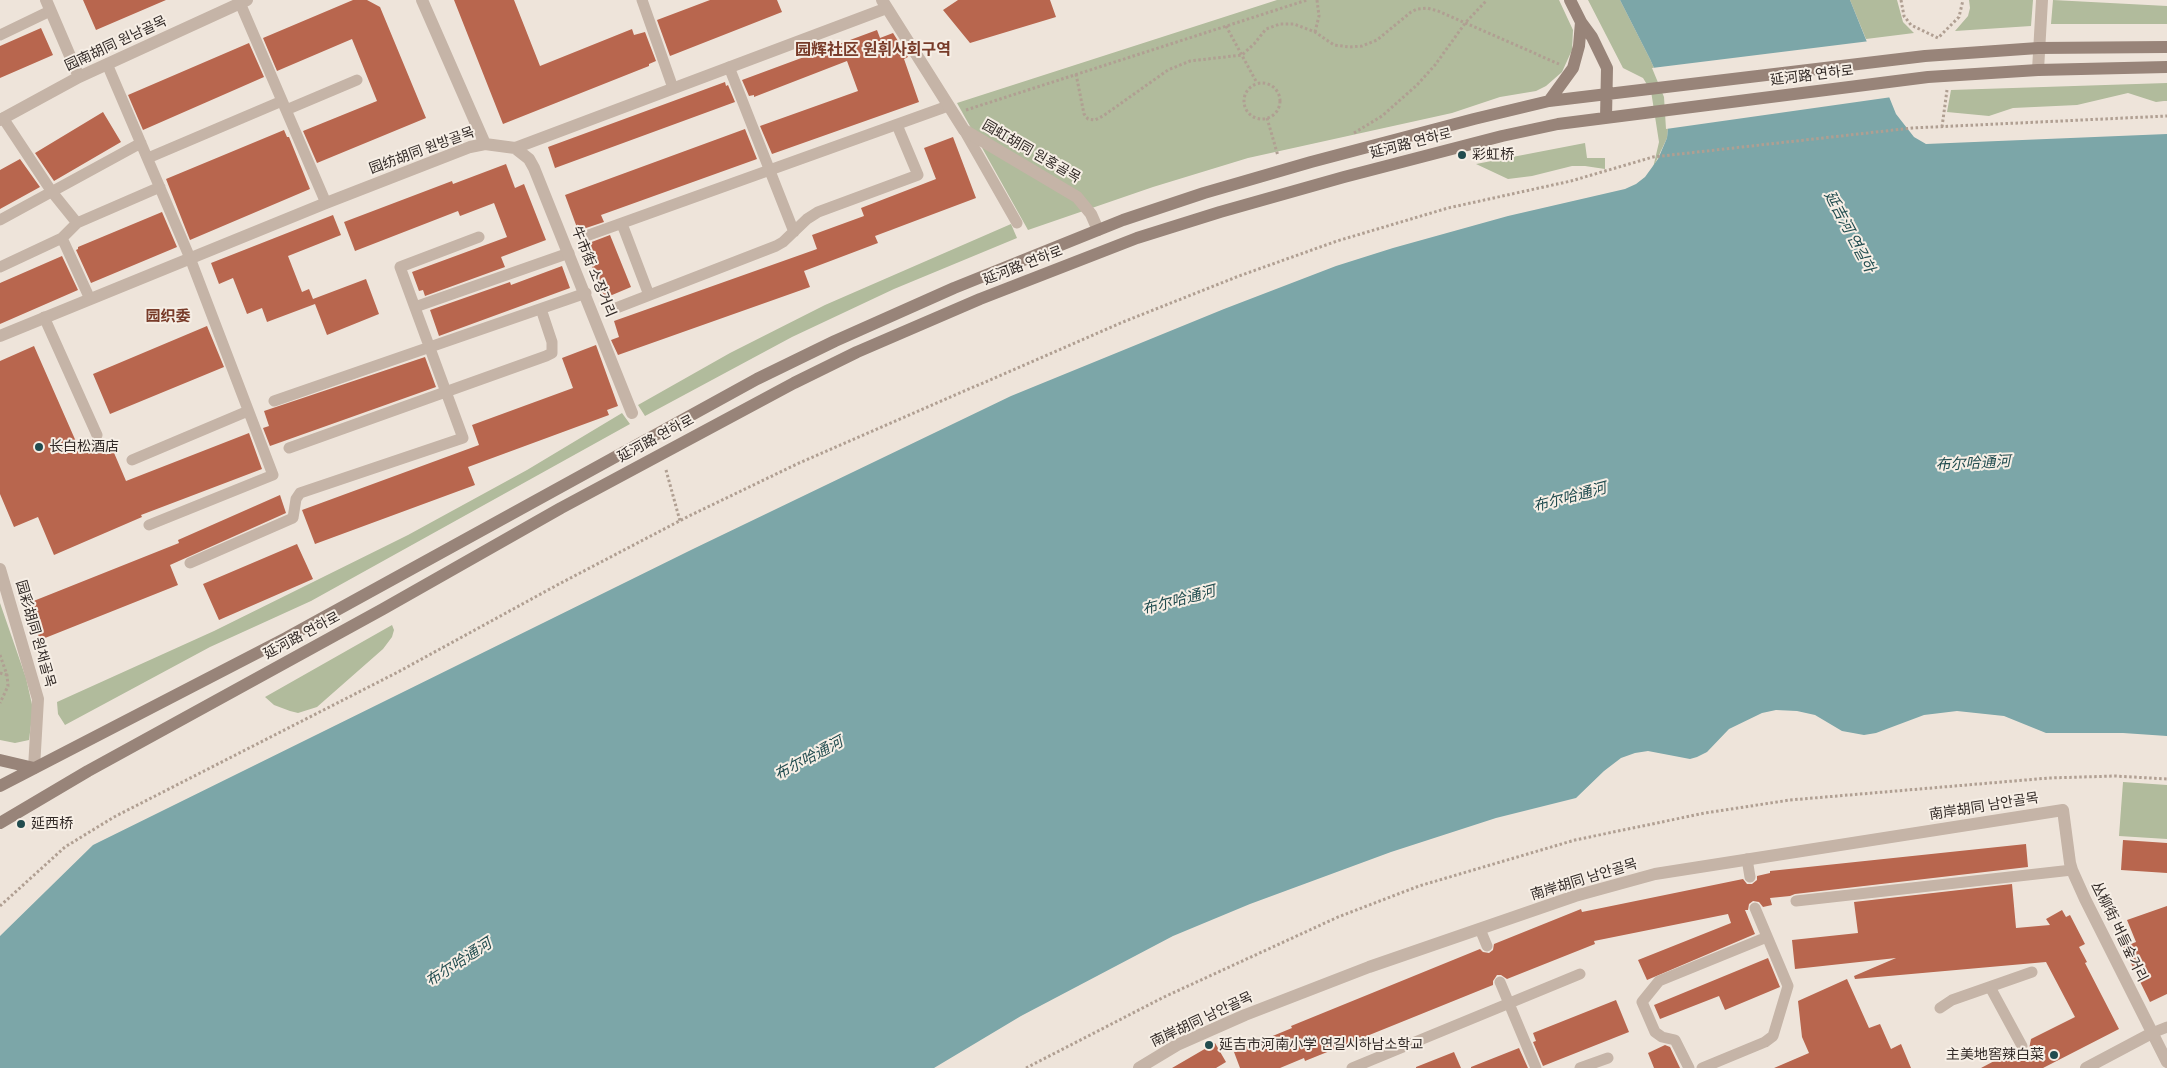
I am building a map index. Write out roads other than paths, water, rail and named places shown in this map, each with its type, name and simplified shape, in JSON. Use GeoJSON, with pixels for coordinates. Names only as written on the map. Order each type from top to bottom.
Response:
{"type":"FeatureCollection","features":[{"type":"Feature","properties":{"kind":"main road"},"geometry":{"type":"LineString","coordinates":[[1570,0],[1580,22],[1592,37],[1607,68],[1613,92],[1606,118]]}},
{"type":"Feature","properties":{"kind":"main road"},"geometry":{"type":"LineString","coordinates":[[1549,101],[1573,68],[1579,46],[1580,22]]}},
{"type":"Feature","properties":{"kind":"main road","name":"延河路 연하로"},"geometry":{"type":"LineString","coordinates":[[0,786],[294,634],[749,383],[835,341],[954,288],[1098,230],[1196,196],[1414,134],[1549,101],[1925,56],[2038,48],[2167,47]]}},
{"type":"Feature","properties":{"kind":"main road","name":"延河路 연하로"},"geometry":{"type":"LineString","coordinates":[[0,823],[88,771],[384,609],[585,495],[856,352],[980,298],[1184,222],[1344,177],[1502,136],[1558,124],[1928,77],[2038,70],[2167,66]]}},
{"type":"Feature","properties":{"kind":"main road"},"geometry":{"type":"LineString","coordinates":[[0,760],[34,768]]}},
{"type":"Feature","properties":{"kind":"street"},"geometry":{"type":"LineString","coordinates":[[422,0],[485,144]]}},
{"type":"Feature","properties":{"kind":"street"},"geometry":{"type":"LineString","coordinates":[[2038,70],[2042,0]]}},
{"type":"Feature","properties":{"kind":"street","name":"园南胡同 원남골목"},"geometry":{"type":"LineString","coordinates":[[2,119],[79,77],[235,3]]}},
{"type":"Feature","properties":{"kind":"street","name":"园纺胡同 원방골목"},"geometry":{"type":"LineString","coordinates":[[0,336],[326,203],[470,147],[485,144],[515,148],[729,67],[885,4]]}},
{"type":"Feature","properties":{"kind":"street","name":"园虹胡同 원홍골목"},"geometry":{"type":"LineString","coordinates":[[885,4],[964,130],[1077,197],[1091,214],[1098,230]]}},
{"type":"Feature","properties":{"kind":"street"},"geometry":{"type":"LineString","coordinates":[[48,6],[79,77]]}},
{"type":"Feature","properties":{"kind":"street","name":"牛市街 소장거리"},"geometry":{"type":"LineString","coordinates":[[515,148],[529,159],[534,168],[570,253],[632,413]]}},
{"type":"Feature","properties":{"kind":"street","name":"园彩胡同 원채골목"},"geometry":{"type":"LineString","coordinates":[[0,569],[38,699],[34,768]]}},
{"type":"Feature","properties":{"kind":"street","name":"南岸胡同 남안골목"},"geometry":{"type":"LineString","coordinates":[[1139,1068],[1177,1045],[1369,966],[1575,896],[1655,874],[2063,810]]}},
{"type":"Feature","properties":{"kind":"street","name":"丛柳街 버들숲거리"},"geometry":{"type":"LineString","coordinates":[[2063,810],[2072,870],[2084,899],[2167,1062]]}},
{"type":"Feature","properties":{"kind":"street"},"geometry":{"type":"LineString","coordinates":[[2086,1068],[2152,1033]]}},
{"type":"Feature","properties":{"kind":"lane"},"geometry":{"type":"LineString","coordinates":[[642,0],[674,88]]}},
{"type":"Feature","properties":{"kind":"lane"},"geometry":{"type":"LineString","coordinates":[[235,3],[284,105],[326,203]]}},
{"type":"Feature","properties":{"kind":"lane"},"geometry":{"type":"LineString","coordinates":[[0,35],[48,6]]}},
{"type":"Feature","properties":{"kind":"lane"},"geometry":{"type":"LineString","coordinates":[[107,64],[190,258],[273,474],[150,525]]}},
{"type":"Feature","properties":{"kind":"lane"},"geometry":{"type":"LineString","coordinates":[[729,67],[794,232]]}},
{"type":"Feature","properties":{"kind":"lane"},"geometry":{"type":"LineString","coordinates":[[148,158],[284,105],[357,80]]}},
{"type":"Feature","properties":{"kind":"lane"},"geometry":{"type":"LineString","coordinates":[[586,236],[897,124],[951,110]]}},
{"type":"Feature","properties":{"kind":"lane"},"geometry":{"type":"LineString","coordinates":[[2,119],[52,192],[77,223]]}},
{"type":"Feature","properties":{"kind":"lane"},"geometry":{"type":"LineString","coordinates":[[611,310],[776,246],[818,212],[918,175],[897,124]]}},
{"type":"Feature","properties":{"kind":"lane"},"geometry":{"type":"LineString","coordinates":[[964,130],[1018,223]]}},
{"type":"Feature","properties":{"kind":"lane"},"geometry":{"type":"LineString","coordinates":[[0,220],[141,143]]}},
{"type":"Feature","properties":{"kind":"lane"},"geometry":{"type":"LineString","coordinates":[[0,267],[62,238],[77,223],[160,187]]}},
{"type":"Feature","properties":{"kind":"lane"},"geometry":{"type":"LineString","coordinates":[[622,224],[649,295]]}},
{"type":"Feature","properties":{"kind":"lane"},"geometry":{"type":"LineString","coordinates":[[190,563],[293,518],[296,499],[300,493],[463,438],[400,266],[479,237]]}},
{"type":"Feature","properties":{"kind":"lane"},"geometry":{"type":"LineString","coordinates":[[62,238],[90,299]]}},
{"type":"Feature","properties":{"kind":"lane"},"geometry":{"type":"LineString","coordinates":[[415,307],[570,253]]}},
{"type":"Feature","properties":{"kind":"lane"},"geometry":{"type":"LineString","coordinates":[[274,401],[586,293]]}},
{"type":"Feature","properties":{"kind":"lane"},"geometry":{"type":"LineString","coordinates":[[289,448],[552,353],[552,342],[541,309]]}},
{"type":"Feature","properties":{"kind":"lane"},"geometry":{"type":"LineString","coordinates":[[44,317],[97,435]]}},
{"type":"Feature","properties":{"kind":"lane"},"geometry":{"type":"LineString","coordinates":[[132,460],[248,411]]}},
{"type":"Feature","properties":{"kind":"lane"},"geometry":{"type":"LineString","coordinates":[[1747,859],[1750,877]]}},
{"type":"Feature","properties":{"kind":"lane"},"geometry":{"type":"LineString","coordinates":[[1796,902],[2072,870]]}},
{"type":"Feature","properties":{"kind":"lane"},"geometry":{"type":"LineString","coordinates":[[1702,1068],[1765,1042],[1773,1036],[1788,986],[1756,908]]}},
{"type":"Feature","properties":{"kind":"lane"},"geometry":{"type":"LineString","coordinates":[[1480,929],[1487,946]]}},
{"type":"Feature","properties":{"kind":"lane"},"geometry":{"type":"LineString","coordinates":[[1689,1068],[1675,1040],[1662,1037],[1655,1032],[1642,1002],[1659,982],[1767,937]]}},
{"type":"Feature","properties":{"kind":"lane"},"geometry":{"type":"LineString","coordinates":[[1940,1008],[1952,1000],[2032,972]]}},
{"type":"Feature","properties":{"kind":"lane"},"geometry":{"type":"LineString","coordinates":[[1352,1068],[1580,974]]}},
{"type":"Feature","properties":{"kind":"lane"},"geometry":{"type":"LineString","coordinates":[[1500,982],[1536,1068]]}},
{"type":"Feature","properties":{"kind":"lane"},"geometry":{"type":"LineString","coordinates":[[1990,987],[2022,1046]]}},
{"type":"Feature","properties":{"kind":"lane"},"geometry":{"type":"LineString","coordinates":[[2152,1033],[2167,1027]]}},
{"type":"Feature","properties":{"kind":"lane"},"geometry":{"type":"LineString","coordinates":[[1580,1068],[1608,1058]]}},
{"type":"Feature","properties":{"kind":"water"},"geometry":{"type":"Polygon","coordinates":[[[1620,0],[1850,0],[1896,114],[1914,137],[1926,144],[2167,134],[2167,736],[2123,733],[2046,733],[2004,716],[1957,711],[1924,715],[1876,733],[1864,735],[1842,731],[1815,715],[1797,711],[1776,710],[1762,713],[1729,729],[1707,752],[1697,757],[1690,759],[1648,751],[1635,753],[1621,758],[1604,771],[1576,798],[1496,818],[1391,852],[1250,904],[1173,936],[1021,1016],[934,1068],[0,1068],[0,936],[93,845],[693,549],[1011,396],[1224,309],[1336,266],[1508,216],[1625,189],[1636,184],[1645,177],[1658,159],[1667,138],[1669,119],[1667,97],[1620,0]]]}},
{"type":"Feature","properties":{"kind":"place","name":"彩虹桥"},"geometry":{"type":"Point","coordinates":[1462,155]}},
{"type":"Feature","properties":{"kind":"place","name":"长白松酒店"},"geometry":{"type":"Point","coordinates":[39,447]}},
{"type":"Feature","properties":{"kind":"place","name":"延西桥"},"geometry":{"type":"Point","coordinates":[21,824]}},
{"type":"Feature","properties":{"kind":"place","name":"延吉市河南小学 연길시하남소학교"},"geometry":{"type":"Point","coordinates":[1209,1045]}},
{"type":"Feature","properties":{"kind":"place","name":"主美地窖辣白菜"},"geometry":{"type":"Point","coordinates":[2054,1055]}},
{"type":"Feature","properties":{"kind":"district","name":"园辉社区 원휘사회구역"},"geometry":{"type":"Point","coordinates":[873,51]}},
{"type":"Feature","properties":{"kind":"district","name":"园织委"},"geometry":{"type":"Point","coordinates":[168,317]}},
{"type":"Feature","properties":{"kind":"water label","name":"延吉河 연길하"},"geometry":{"type":"Point","coordinates":[1849,232]}},
{"type":"Feature","properties":{"kind":"water label","name":"布尔哈通河"},"geometry":{"type":"Point","coordinates":[1973,464]}},
{"type":"Feature","properties":{"kind":"water label","name":"布尔哈通河"},"geometry":{"type":"Point","coordinates":[1570,498]}},
{"type":"Feature","properties":{"kind":"water label","name":"布尔哈通河"},"geometry":{"type":"Point","coordinates":[1179,601]}},
{"type":"Feature","properties":{"kind":"water label","name":"布尔哈通河"},"geometry":{"type":"Point","coordinates":[809,759]}},
{"type":"Feature","properties":{"kind":"water label","name":"布尔哈通河"},"geometry":{"type":"Point","coordinates":[459,963]}}]}
